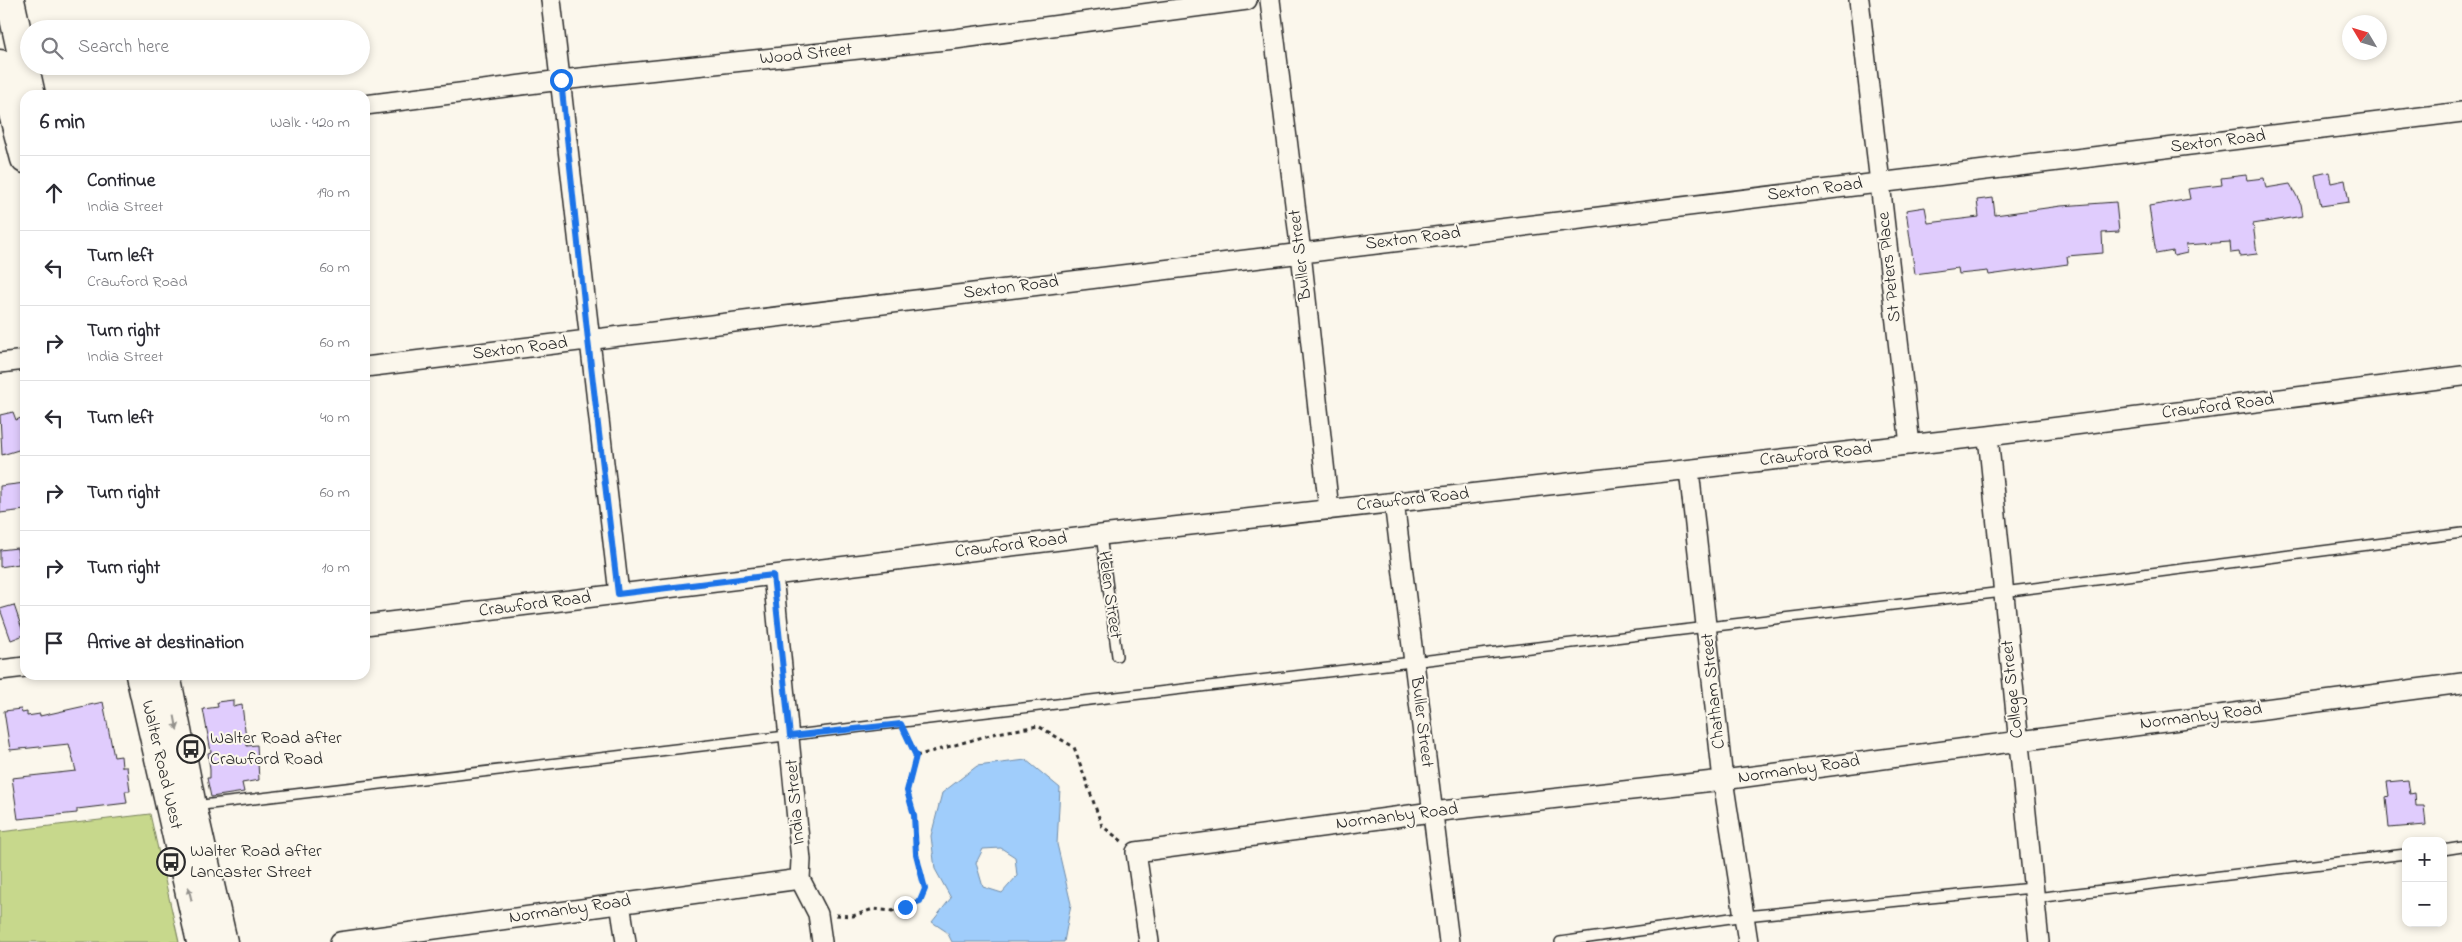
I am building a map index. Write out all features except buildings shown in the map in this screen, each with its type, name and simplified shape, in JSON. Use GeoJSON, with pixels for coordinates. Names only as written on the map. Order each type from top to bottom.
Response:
{"type":"FeatureCollection","features":[{"type":"Feature","properties":{"kind":"main road"},"geometry":{"type":"LineString","coordinates":[[10,0],[9,39],[20,66]]}},
{"type":"Feature","properties":{"kind":"main road"},"geometry":{"type":"LineString","coordinates":[[0,64],[20,138]]}},
{"type":"Feature","properties":{"kind":"main road"},"geometry":{"type":"LineString","coordinates":[[24,75],[30,90]]}},
{"type":"Feature","properties":{"kind":"main road","name":"Walter Road West"},"geometry":{"type":"LineString","coordinates":[[142,680],[223,942]]}},
{"type":"Feature","properties":{"kind":"main road","name":"Walter Road West"},"geometry":{"type":"LineString","coordinates":[[167,680],[201,942]]}},
{"type":"Feature","properties":{"kind":"street"},"geometry":{"type":"LineString","coordinates":[[550,0],[561,80],[588,340],[618,594]]}},
{"type":"Feature","properties":{"kind":"street","name":"Wood Street"},"geometry":{"type":"LineString","coordinates":[[370,104],[561,80],[954,39],[1247,0]]}},
{"type":"Feature","properties":{"kind":"street","name":"Buller Street"},"geometry":{"type":"LineString","coordinates":[[1270,0],[1301,253],[1329,510]]}},
{"type":"Feature","properties":{"kind":"street","name":"St Peters Place"},"geometry":{"type":"LineString","coordinates":[[1859,0],[1910,445]]}},
{"type":"Feature","properties":{"kind":"street","name":"Sexton Road"},"geometry":{"type":"LineString","coordinates":[[370,367],[2462,112]]}},
{"type":"Feature","properties":{"kind":"street"},"geometry":{"type":"LineString","coordinates":[[0,363],[20,361]]}},
{"type":"Feature","properties":{"kind":"street","name":"Crawford Road"},"geometry":{"type":"LineString","coordinates":[[370,625],[1102,535],[1988,436],[2462,376]]}},
{"type":"Feature","properties":{"kind":"street","name":"College Street"},"geometry":{"type":"LineString","coordinates":[[1988,436],[2039,942]]}},
{"type":"Feature","properties":{"kind":"street","name":"Chatham Street"},"geometry":{"type":"LineString","coordinates":[[1689,470],[1708,626],[1723,780],[1748,942]]}},
{"type":"Feature","properties":{"kind":"street","name":"Buller Street"},"geometry":{"type":"LineString","coordinates":[[1394,502],[1449,942]]}},
{"type":"Feature","properties":{"kind":"street","name":"India Street"},"geometry":{"type":"LineString","coordinates":[[773,575],[790,736],[801,860],[800,879]]}},
{"type":"Feature","properties":{"kind":"street"},"geometry":{"type":"LineString","coordinates":[[0,670],[20,668]]}},
{"type":"Feature","properties":{"kind":"street","name":"Normanby Road"},"geometry":{"type":"LineString","coordinates":[[1136,852],[1432,812],[1723,780],[2462,683]]}},
{"type":"Feature","properties":{"kind":"street"},"geometry":{"type":"LineString","coordinates":[[1136,852],[1149,942]]}},
{"type":"Feature","properties":{"kind":"street"},"geometry":{"type":"LineString","coordinates":[[800,879],[818,914],[822,942]]}},
{"type":"Feature","properties":{"kind":"street","name":"Normanby Road"},"geometry":{"type":"LineString","coordinates":[[340,942],[800,879]]}},
{"type":"Feature","properties":{"kind":"street"},"geometry":{"type":"LineString","coordinates":[[620,903],[626,942]]}},
{"type":"Feature","properties":{"kind":"lane"},"geometry":{"type":"LineString","coordinates":[[182,808],[2003,592],[2462,533]]}},
{"type":"Feature","properties":{"kind":"lane","name":"Helen Street"},"geometry":{"type":"LineString","coordinates":[[1102,535],[1117,656]]}},
{"type":"Feature","properties":{"kind":"lane"},"geometry":{"type":"LineString","coordinates":[[2447,849],[2462,847]]}},
{"type":"Feature","properties":{"kind":"lane"},"geometry":{"type":"LineString","coordinates":[[1560,942],[1745,916],[2034,893],[2402,854]]}},
{"type":"Feature","properties":{"kind":"path"},"geometry":{"type":"LineString","coordinates":[[818,914],[853,916],[874,909],[892,911],[920,901],[925,889],[916,854],[914,815],[907,791],[916,756],[901,724]]}},
{"type":"Feature","properties":{"kind":"path"},"geometry":{"type":"LineString","coordinates":[[916,756],[997,733],[1038,726],[1074,747],[1102,826],[1136,852]]}},
{"type":"Feature","properties":{"kind":"green space"},"geometry":{"type":"Polygon","coordinates":[[[150,814],[179,942],[0,942],[0,832],[150,814]]]}},
{"type":"Feature","properties":{"kind":"water"},"geometry":{"type":"Polygon","coordinates":[[[1026,760],[1060,788],[1057,844],[1071,904],[1064,942],[952,942],[947,932],[932,922],[951,898],[935,869],[931,836],[942,793],[977,766],[1026,760]],[[1001,848],[983,849],[976,863],[983,887],[1002,893],[1017,876],[1015,857],[1001,848]]]}},
{"type":"Feature","properties":{"kind":"place","name":"Walter Road after Crawford Road"},"geometry":{"type":"Point","coordinates":[191,749]}},
{"type":"Feature","properties":{"kind":"place","name":"Walter Road after Lancaster Street"},"geometry":{"type":"Point","coordinates":[171,862]}},
{"type":"Feature","properties":{"kind":"route"},"geometry":{"type":"LineString","coordinates":[[561,80],[588,340],[618,594],[773,575],[790,736],[901,724],[916,756],[907,791],[914,815],[916,854],[925,889],[920,901],[905,907]]}}]}
